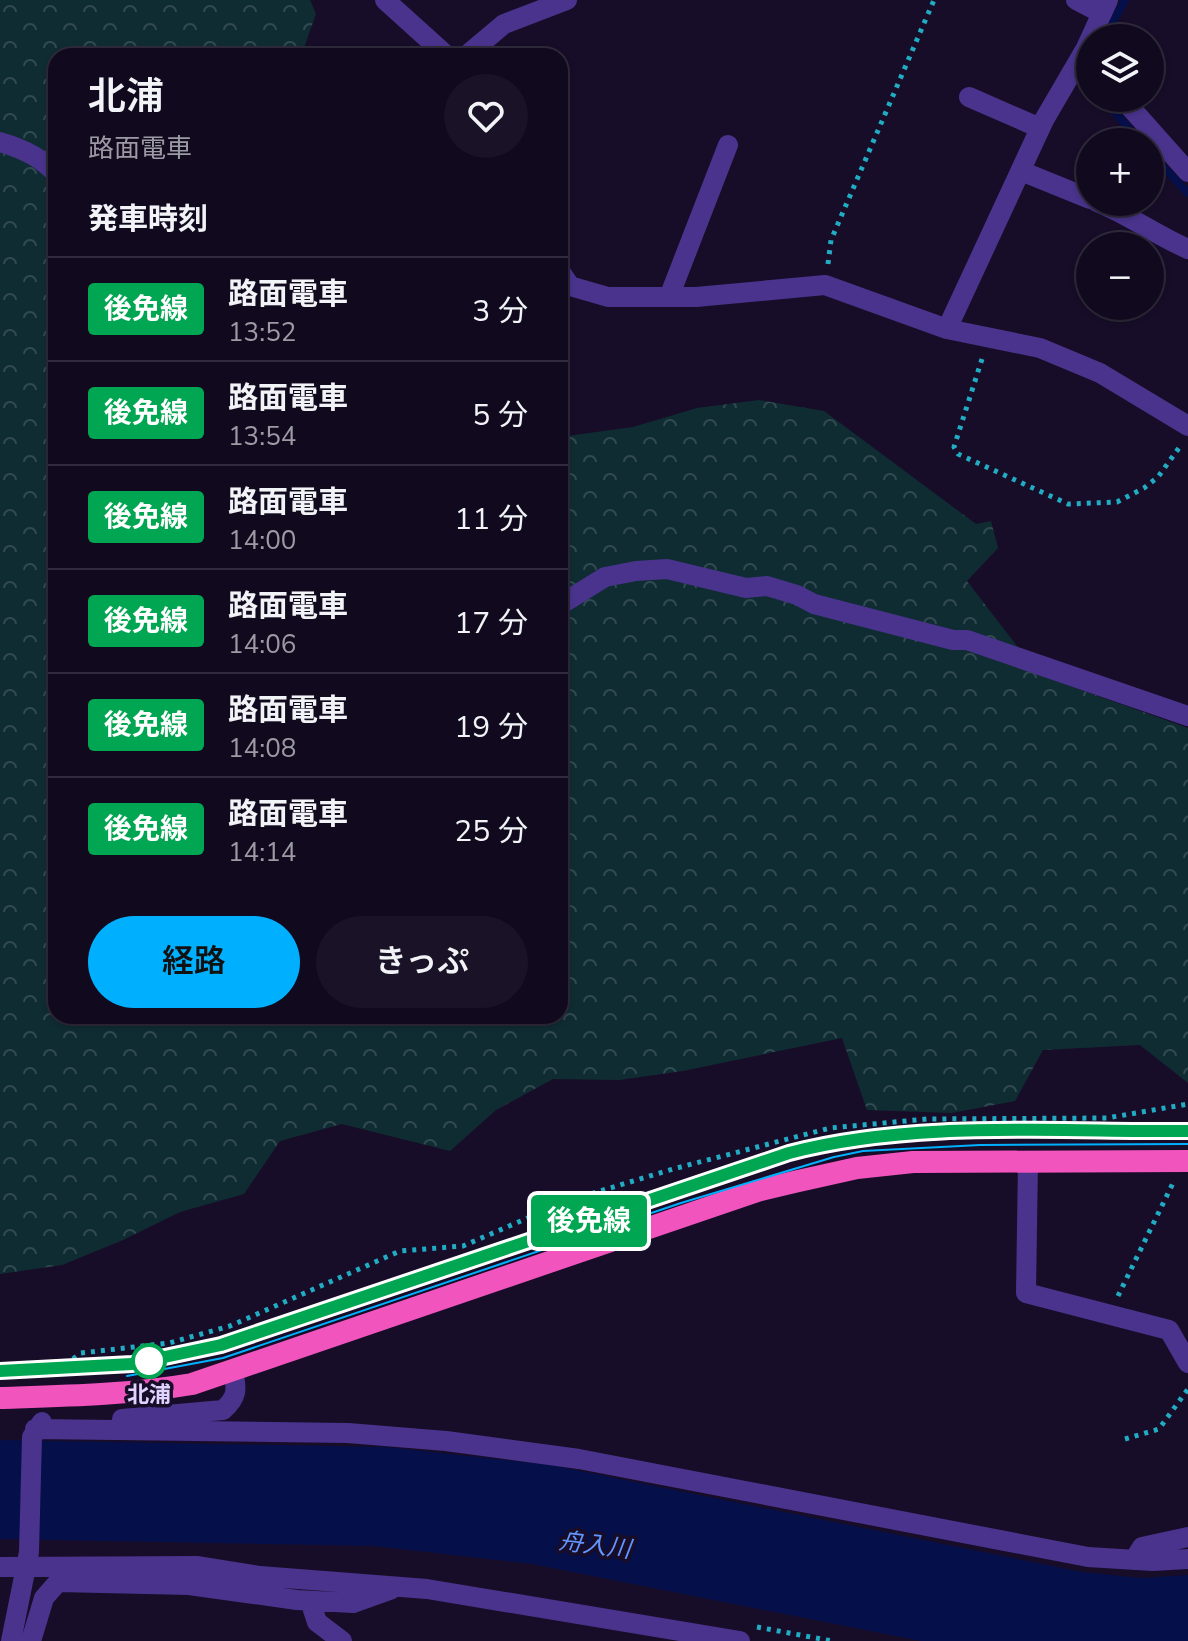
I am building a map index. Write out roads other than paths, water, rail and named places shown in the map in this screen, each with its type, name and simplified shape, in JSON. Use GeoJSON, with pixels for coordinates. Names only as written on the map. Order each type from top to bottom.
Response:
{"type":"FeatureCollection","features":[{"type":"Feature","properties":{"kind":"highway"},"geometry":{"type":"LineString","coordinates":[[0,1398],[155,1390],[192,1384],[757,1191],[857,1168],[913,1162],[1186,1161]]}},
{"type":"Feature","properties":{"kind":"street"},"geometry":{"type":"LineString","coordinates":[[385,0],[438,48]]}},
{"type":"Feature","properties":{"kind":"street"},"geometry":{"type":"LineString","coordinates":[[476,48],[504,24],[567,0]]}},
{"type":"Feature","properties":{"kind":"street"},"geometry":{"type":"LineString","coordinates":[[1076,0],[1105,6]]}},
{"type":"Feature","properties":{"kind":"street"},"geometry":{"type":"LineString","coordinates":[[947,329],[1040,128],[1076,70]]}},
{"type":"Feature","properties":{"kind":"street"},"geometry":{"type":"LineString","coordinates":[[969,97],[1040,128]]}},
{"type":"Feature","properties":{"kind":"street"},"geometry":{"type":"LineString","coordinates":[[1134,112],[1188,172]]}},
{"type":"Feature","properties":{"kind":"street"},"geometry":{"type":"LineString","coordinates":[[0,142],[31,154],[48,165]]}},
{"type":"Feature","properties":{"kind":"street"},"geometry":{"type":"LineString","coordinates":[[669,297],[728,145]]}},
{"type":"Feature","properties":{"kind":"street"},"geometry":{"type":"LineString","coordinates":[[1021,171],[1076,193]]}},
{"type":"Feature","properties":{"kind":"street"},"geometry":{"type":"LineString","coordinates":[[1126,216],[1156,235],[1188,249]]}},
{"type":"Feature","properties":{"kind":"street"},"geometry":{"type":"LineString","coordinates":[[568,283],[608,297],[696,297],[825,285],[947,329],[1040,348],[1100,373],[1188,426]]}},
{"type":"Feature","properties":{"kind":"street"},"geometry":{"type":"LineString","coordinates":[[568,600],[605,577],[636,571],[667,569],[746,588],[767,586],[814,604],[953,640],[967,640],[1188,716]]}},
{"type":"Feature","properties":{"kind":"street"},"geometry":{"type":"LineString","coordinates":[[1028,1162],[1026,1293],[1169,1330],[1188,1363]]}},
{"type":"Feature","properties":{"kind":"street"},"geometry":{"type":"LineString","coordinates":[[11,1641],[27,1560],[33,1433],[43,1421],[113,1420],[223,1410],[238,1391],[233,1370]]}},
{"type":"Feature","properties":{"kind":"street"},"geometry":{"type":"LineString","coordinates":[[33,1433],[348,1433],[446,1441],[579,1459],[1088,1557],[1188,1559]]}},
{"type":"Feature","properties":{"kind":"street"},"geometry":{"type":"LineString","coordinates":[[1134,1560],[1142,1547],[1188,1537]]}},
{"type":"Feature","properties":{"kind":"street"},"geometry":{"type":"LineString","coordinates":[[0,1567],[27,1560],[198,1566],[260,1576],[427,1589],[740,1641]]}},
{"type":"Feature","properties":{"kind":"street"},"geometry":{"type":"LineString","coordinates":[[31,1641],[44,1598],[58,1582],[189,1585],[310,1601],[353,1603],[398,1587]]}},
{"type":"Feature","properties":{"kind":"street"},"geometry":{"type":"LineString","coordinates":[[310,1601],[317,1622],[342,1641]]}},
{"type":"Feature","properties":{"kind":"water","name":"舟入川"},"geometry":{"type":"Polygon","coordinates":[[[0,1440],[386,1447],[551,1465],[1082,1572],[1142,1578],[1188,1575],[1188,1641],[921,1641],[532,1564],[374,1546],[0,1539],[0,1440]]]}},
{"type":"Feature","properties":{"kind":"waterway"},"geometry":{"type":"LineString","coordinates":[[1112,24],[1125,0]]}},
{"type":"Feature","properties":{"kind":"waterway"},"geometry":{"type":"LineString","coordinates":[[1115,112],[1128,128]]}},
{"type":"Feature","properties":{"kind":"waterway"},"geometry":{"type":"LineString","coordinates":[[1164,168],[1188,193]]}},
{"type":"Feature","properties":{"kind":"tram line"},"geometry":{"type":"LineString","coordinates":[[0,1371],[132,1364],[221,1345],[743,1169],[829,1143],[974,1132],[1188,1131]]}},
{"type":"Feature","properties":{"kind":"tram line","name":"後免線"},"geometry":{"type":"LineString","coordinates":[[0,1371],[132,1364],[221,1345],[789,1153],[829,1143],[974,1132],[1188,1131]]}},
{"type":"Feature","properties":{"kind":"tram line"},"geometry":{"type":"LineString","coordinates":[[127,1376],[223,1358],[681,1203],[834,1157],[863,1151],[980,1145],[1188,1144]]}},
{"type":"Feature","properties":{"kind":"place","name":"北浦"},"geometry":{"type":"Point","coordinates":[149,1361]}}]}
